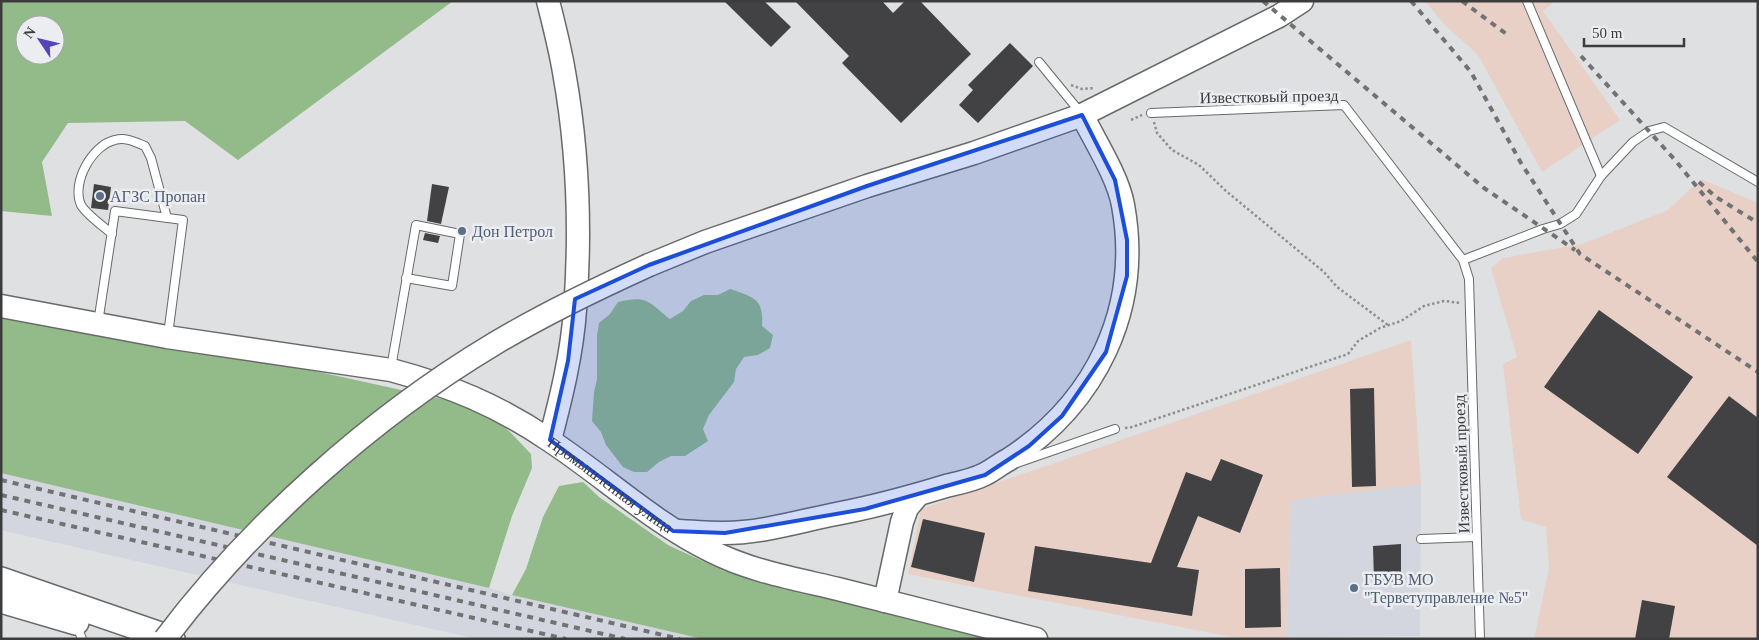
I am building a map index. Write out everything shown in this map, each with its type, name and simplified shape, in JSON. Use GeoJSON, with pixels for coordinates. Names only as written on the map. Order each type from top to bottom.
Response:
{"type":"FeatureCollection","features":[{"type":"Feature","properties":{"kind":"main road"},"geometry":{"type":"LineString","coordinates":[[1,580],[172,639]]}},
{"type":"Feature","properties":{"kind":"main road"},"geometry":{"type":"LineString","coordinates":[[1,600],[79,630],[127,639]]}},
{"type":"Feature","properties":{"kind":"street","name":"Промышленная улица"},"geometry":{"type":"LineString","coordinates":[[548,1],[564,71],[572,135],[578,215],[575,311],[568,361],[550,440],[673,531],[730,559],[768,572],[1036,639]]}},
{"type":"Feature","properties":{"kind":"street"},"geometry":{"type":"LineString","coordinates":[[165,639],[205,590],[264,527],[338,458],[403,406],[450,372],[537,319],[582,295],[705,242],[1082,116],[1279,16],[1302,1]]}},
{"type":"Feature","properties":{"kind":"street"},"geometry":{"type":"LineString","coordinates":[[673,531],[725,533],[754,530],[865,509],[918,495],[985,475],[1029,446],[1062,416],[1088,384],[1106,352],[1118,318],[1127,276],[1127,240],[1123,203],[1114,180],[1082,116]]}},
{"type":"Feature","properties":{"kind":"street"},"geometry":{"type":"LineString","coordinates":[[1,306],[167,337],[391,370],[425,379],[471,396],[507,413],[550,440]]}},
{"type":"Feature","properties":{"kind":"street"},"geometry":{"type":"LineString","coordinates":[[885,601],[902,522],[907,508],[918,495]]}},
{"type":"Feature","properties":{"kind":"lane"},"geometry":{"type":"LineString","coordinates":[[1527,1],[1602,176]]}},
{"type":"Feature","properties":{"kind":"lane"},"geometry":{"type":"LineString","coordinates":[[1039,62],[1082,116]]}},
{"type":"Feature","properties":{"kind":"lane","name":"Известковый проезд"},"geometry":{"type":"LineString","coordinates":[[1151,113],[1344,105],[1463,260],[1469,279],[1480,639]]}},
{"type":"Feature","properties":{"kind":"lane"},"geometry":{"type":"LineString","coordinates":[[1463,260],[1560,224],[1576,214],[1602,176],[1633,142],[1649,131],[1664,127],[1758,182]]}},
{"type":"Feature","properties":{"kind":"lane"},"geometry":{"type":"LineString","coordinates":[[112,234],[82,206],[79,189],[81,174],[87,164],[101,148],[115,140],[126,139],[144,146],[151,158],[167,218]]}},
{"type":"Feature","properties":{"kind":"lane"},"geometry":{"type":"LineString","coordinates":[[98,324],[115,211],[183,220],[167,337]]}},
{"type":"Feature","properties":{"kind":"lane"},"geometry":{"type":"LineString","coordinates":[[391,370],[406,278],[416,225],[460,234],[452,286],[406,278]]}},
{"type":"Feature","properties":{"kind":"lane"},"geometry":{"type":"LineString","coordinates":[[985,475],[1115,429]]}},
{"type":"Feature","properties":{"kind":"lane"},"geometry":{"type":"LineString","coordinates":[[1421,539],[1476,537]]}},
{"type":"Feature","properties":{"kind":"path"},"geometry":{"type":"LineString","coordinates":[[1058,85],[1063,83],[1082,89],[1098,88]]}},
{"type":"Feature","properties":{"kind":"path"},"geometry":{"type":"LineString","coordinates":[[1151,113],[1157,133],[1172,150],[1199,165],[1226,191],[1324,272],[1337,287],[1388,325]]}},
{"type":"Feature","properties":{"kind":"path"},"geometry":{"type":"LineString","coordinates":[[1115,429],[1132,427],[1348,354],[1358,341],[1380,328],[1401,321],[1424,306],[1444,301],[1470,304]]}},
{"type":"Feature","properties":{"kind":"highlighted area"},"geometry":{"type":"Polygon","coordinates":[[[1082,115],[1115,180],[1127,240],[1127,276],[1106,352],[1062,416],[1029,446],[985,475],[918,495],[865,509],[725,533],[673,531],[550,440],[568,361],[575,299],[649,265],[867,186],[1082,115]]]}},
{"type":"Feature","properties":{"kind":"shaded area"},"geometry":{"type":"Polygon","coordinates":[[[1425,1],[1555,1],[1543,11],[1620,120],[1542,172],[1478,55],[1444,24],[1425,1]]]}},
{"type":"Feature","properties":{"kind":"shaded area"},"geometry":{"type":"Polygon","coordinates":[[[1701,179],[1758,203],[1758,639],[1534,639],[1549,568],[1546,527],[1521,519],[1503,364],[1517,357],[1491,268],[1503,258],[1582,244],[1668,210],[1701,179]]]}},
{"type":"Feature","properties":{"kind":"shaded area"},"geometry":{"type":"Polygon","coordinates":[[[1411,340],[1421,484],[1291,500],[1286,639],[1242,639],[908,574],[921,509],[1411,340]]]}},
{"type":"Feature","properties":{"kind":"shaded area"},"geometry":{"type":"Polygon","coordinates":[[[1,473],[703,639],[477,639],[1,530],[1,473]]]}},
{"type":"Feature","properties":{"kind":"shaded area","name":"ГБУВ МО \"Терветуправление №5\""},"geometry":{"type":"Polygon","coordinates":[[[1421,484],[1420,636],[1286,637],[1291,500],[1421,484]]]}},
{"type":"Feature","properties":{"kind":"green space"},"geometry":{"type":"Polygon","coordinates":[[[1,1],[453,1],[238,160],[185,121],[68,123],[42,162],[52,216],[1,211],[1,1]]]}},
{"type":"Feature","properties":{"kind":"green space"},"geometry":{"type":"Polygon","coordinates":[[[730,289],[756,300],[761,310],[762,326],[773,335],[770,348],[758,355],[744,357],[736,369],[734,382],[709,415],[703,429],[708,441],[685,456],[671,456],[659,462],[647,472],[634,472],[623,467],[606,445],[601,432],[592,421],[597,379],[597,336],[599,323],[610,314],[618,302],[642,300],[652,304],[670,319],[683,311],[691,301],[704,295],[718,295],[730,289]]]}},
{"type":"Feature","properties":{"kind":"green space"},"geometry":{"type":"Polygon","coordinates":[[[1,315],[269,361],[465,404],[494,418],[531,454],[532,468],[512,516],[489,588],[1,473],[1,315]]]}},
{"type":"Feature","properties":{"kind":"green space"},"geometry":{"type":"Polygon","coordinates":[[[583,482],[599,497],[668,545],[724,571],[999,639],[703,639],[512,595],[526,569],[543,517],[559,486],[583,482]]]}},
{"type":"Feature","properties":{"kind":"building"},"geometry":{"type":"Polygon","coordinates":[[[724,1],[764,1],[791,27],[771,47],[724,1]]]}},
{"type":"Feature","properties":{"kind":"building"},"geometry":{"type":"Polygon","coordinates":[[[795,1],[882,1],[893,13],[905,1],[920,1],[971,54],[901,123],[842,63],[849,56],[795,1]]]}},
{"type":"Feature","properties":{"kind":"building"},"geometry":{"type":"Polygon","coordinates":[[[1010,43],[1033,66],[978,123],[959,105],[973,90],[968,85],[1010,43]]]}},
{"type":"Feature","properties":{"kind":"building"},"geometry":{"type":"Polygon","coordinates":[[[94,184],[111,187],[108,210],[91,208],[94,184]]]}},
{"type":"Feature","properties":{"kind":"building"},"geometry":{"type":"Polygon","coordinates":[[[432,184],[449,187],[441,224],[427,221],[432,184]]]}},
{"type":"Feature","properties":{"kind":"building"},"geometry":{"type":"Polygon","coordinates":[[[425,233],[440,236],[438,243],[423,240],[425,233]]]}},
{"type":"Feature","properties":{"kind":"building"},"geometry":{"type":"Polygon","coordinates":[[[1599,310],[1693,377],[1638,454],[1544,387],[1599,310]]]}},
{"type":"Feature","properties":{"kind":"building"},"geometry":{"type":"Polygon","coordinates":[[[1374,388],[1376,486],[1352,487],[1350,389],[1374,388]]]}},
{"type":"Feature","properties":{"kind":"building"},"geometry":{"type":"Polygon","coordinates":[[[1729,396],[1758,418],[1758,546],[1667,477],[1729,396]]]}},
{"type":"Feature","properties":{"kind":"building"},"geometry":{"type":"Polygon","coordinates":[[[1221,459],[1263,475],[1240,533],[1198,516],[1177,567],[1199,570],[1192,616],[1028,591],[1035,546],[1151,563],[1186,472],[1211,481],[1221,459]]]}},
{"type":"Feature","properties":{"kind":"building"},"geometry":{"type":"Polygon","coordinates":[[[923,519],[985,533],[974,582],[911,567],[923,519]]]}},
{"type":"Feature","properties":{"kind":"building"},"geometry":{"type":"Polygon","coordinates":[[[1401,544],[1401,582],[1374,582],[1373,546],[1401,544]]]}},
{"type":"Feature","properties":{"kind":"building"},"geometry":{"type":"Polygon","coordinates":[[[1280,568],[1281,627],[1245,628],[1245,569],[1280,568]]]}},
{"type":"Feature","properties":{"kind":"building"},"geometry":{"type":"Polygon","coordinates":[[[1642,600],[1675,606],[1669,639],[1635,639],[1642,600]]]}},
{"type":"Feature","properties":{"kind":"railway"},"geometry":{"type":"LineString","coordinates":[[1263,1],[1484,188],[1575,250]]}},
{"type":"Feature","properties":{"kind":"railway"},"geometry":{"type":"LineString","coordinates":[[1411,1],[1471,72],[1521,163],[1580,254],[1758,372]]}},
{"type":"Feature","properties":{"kind":"railway"},"geometry":{"type":"LineString","coordinates":[[1462,1],[1509,36]]}},
{"type":"Feature","properties":{"kind":"railway"},"geometry":{"type":"LineString","coordinates":[[1581,56],[1675,160],[1758,262]]}},
{"type":"Feature","properties":{"kind":"railway"},"geometry":{"type":"LineString","coordinates":[[1699,182],[1716,197],[1758,223]]}},
{"type":"Feature","properties":{"kind":"railway"},"geometry":{"type":"LineString","coordinates":[[1,480],[680,639]]}},
{"type":"Feature","properties":{"kind":"railway"},"geometry":{"type":"LineString","coordinates":[[1,495],[625,639]]}},
{"type":"Feature","properties":{"kind":"railway"},"geometry":{"type":"LineString","coordinates":[[1,510],[566,639]]}},
{"type":"Feature","properties":{"kind":"place","name":"АГЗС Пропан"},"geometry":{"type":"Point","coordinates":[100,196]}},
{"type":"Feature","properties":{"kind":"place","name":"Дон Петрол"},"geometry":{"type":"Point","coordinates":[462,231]}},
{"type":"Feature","properties":{"kind":"place","name":"ГБУВ МО \"Терветуправление №5\""},"geometry":{"type":"Point","coordinates":[1354,588]}}]}
